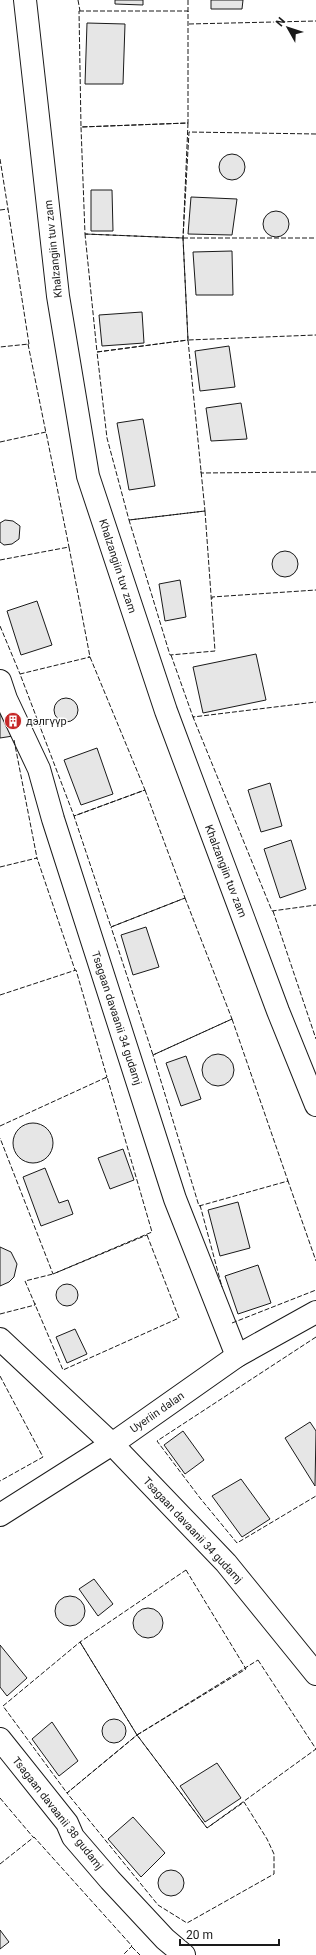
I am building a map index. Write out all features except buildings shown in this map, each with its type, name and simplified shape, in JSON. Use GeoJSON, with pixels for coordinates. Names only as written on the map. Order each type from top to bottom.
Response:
{"type":"FeatureCollection","features":[{"type":"Feature","properties":{"kind":"street","name":"Khalzangiin tuv zam"},"geometry":{"type":"LineString","coordinates":[[25,0],[58,296],[88,476],[166,711],[276,1004],[316,1105]]}},
{"type":"Feature","properties":{"kind":"street","name":"Tsagaan davaanii 34 gudamj"},"geometry":{"type":"LineString","coordinates":[[0,680],[6,698],[39,769],[52,819],[175,1198],[237,1356]]}},
{"type":"Feature","properties":{"kind":"street","name":"Uyeriin dalan"},"geometry":{"type":"LineString","coordinates":[[0,1515],[112,1444],[237,1356],[316,1312]]}},
{"type":"Feature","properties":{"kind":"street","name":"Tsagaan davaanii 34 gudamj"},"geometry":{"type":"LineString","coordinates":[[0,1339],[112,1444],[226,1563],[316,1674]]}},
{"type":"Feature","properties":{"kind":"street","name":"Tsagaan davaanii 38 gudamj"},"geometry":{"type":"LineString","coordinates":[[0,1739],[67,1823],[73,1837],[110,1880],[165,1939],[184,1955]]}},
{"type":"Feature","properties":{"kind":"fence"},"geometry":{"type":"LineString","coordinates":[[78,0],[80,11]]}},
{"type":"Feature","properties":{"kind":"fence"},"geometry":{"type":"LineString","coordinates":[[188,0],[188,12]]}},
{"type":"Feature","properties":{"kind":"fence"},"geometry":{"type":"LineString","coordinates":[[79,11],[188,11],[188,123],[81,127],[79,11]]}},
{"type":"Feature","properties":{"kind":"fence"},"geometry":{"type":"LineString","coordinates":[[189,24],[316,21]]}},
{"type":"Feature","properties":{"kind":"fence"},"geometry":{"type":"LineString","coordinates":[[188,123],[183,238],[85,234],[81,127],[188,123]]}},
{"type":"Feature","properties":{"kind":"fence"},"geometry":{"type":"LineString","coordinates":[[316,134],[189,132],[183,238],[188,340],[316,335]]}},
{"type":"Feature","properties":{"kind":"fence"},"geometry":{"type":"LineString","coordinates":[[0,159],[8,209]]}},
{"type":"Feature","properties":{"kind":"fence"},"geometry":{"type":"LineString","coordinates":[[0,210],[8,209],[29,344],[0,347]]}},
{"type":"Feature","properties":{"kind":"fence"},"geometry":{"type":"LineString","coordinates":[[85,234],[183,238],[188,340],[97,352],[85,234]]}},
{"type":"Feature","properties":{"kind":"fence"},"geometry":{"type":"LineString","coordinates":[[183,238],[316,238]]}},
{"type":"Feature","properties":{"kind":"fence"},"geometry":{"type":"LineString","coordinates":[[188,340],[205,511],[129,520],[107,438],[97,352],[188,340]]}},
{"type":"Feature","properties":{"kind":"fence"},"geometry":{"type":"LineString","coordinates":[[28,344],[46,433]]}},
{"type":"Feature","properties":{"kind":"fence"},"geometry":{"type":"LineString","coordinates":[[0,442],[46,432],[69,547]]}},
{"type":"Feature","properties":{"kind":"fence"},"geometry":{"type":"LineString","coordinates":[[201,471],[201,473],[316,472]]}},
{"type":"Feature","properties":{"kind":"fence"},"geometry":{"type":"LineString","coordinates":[[205,511],[215,651],[170,655],[129,520],[205,511]]}},
{"type":"Feature","properties":{"kind":"fence"},"geometry":{"type":"LineString","coordinates":[[0,560],[69,547],[90,657],[88,657]]}},
{"type":"Feature","properties":{"kind":"fence"},"geometry":{"type":"LineString","coordinates":[[212,599],[212,597],[316,590]]}},
{"type":"Feature","properties":{"kind":"fence"},"geometry":{"type":"LineString","coordinates":[[0,626],[20,674]]}},
{"type":"Feature","properties":{"kind":"fence"},"geometry":{"type":"LineString","coordinates":[[171,655],[193,717],[316,702]]}},
{"type":"Feature","properties":{"kind":"fence"},"geometry":{"type":"LineString","coordinates":[[90,657],[145,790],[74,816],[20,674],[90,657]]}},
{"type":"Feature","properties":{"kind":"fence"},"geometry":{"type":"LineString","coordinates":[[194,717],[272,911],[316,905]]}},
{"type":"Feature","properties":{"kind":"fence"},"geometry":{"type":"LineString","coordinates":[[14,740],[36,858]]}},
{"type":"Feature","properties":{"kind":"fence"},"geometry":{"type":"LineString","coordinates":[[145,790],[185,898],[111,927],[74,816],[145,790]]}},
{"type":"Feature","properties":{"kind":"fence"},"geometry":{"type":"LineString","coordinates":[[0,867],[37,858],[75,970]]}},
{"type":"Feature","properties":{"kind":"fence"},"geometry":{"type":"LineString","coordinates":[[185,898],[232,1019],[153,1055],[111,927],[185,898]]}},
{"type":"Feature","properties":{"kind":"fence"},"geometry":{"type":"LineString","coordinates":[[273,911],[316,1039]]}},
{"type":"Feature","properties":{"kind":"fence"},"geometry":{"type":"LineString","coordinates":[[0,995],[76,970],[107,1077],[105,1078]]}},
{"type":"Feature","properties":{"kind":"fence"},"geometry":{"type":"LineString","coordinates":[[232,1019],[288,1181],[199,1206],[153,1055],[232,1019]]}},
{"type":"Feature","properties":{"kind":"fence"},"geometry":{"type":"LineString","coordinates":[[0,1126],[107,1077],[152,1232],[53,1274],[0,1138]]}},
{"type":"Feature","properties":{"kind":"fence"},"geometry":{"type":"LineString","coordinates":[[287,1181],[316,1261]]}},
{"type":"Feature","properties":{"kind":"fence"},"geometry":{"type":"LineString","coordinates":[[200,1205],[222,1287]]}},
{"type":"Feature","properties":{"kind":"fence"},"geometry":{"type":"LineString","coordinates":[[147,1235],[179,1318],[63,1370],[25,1281],[53,1274],[147,1235]]}},
{"type":"Feature","properties":{"kind":"fence"},"geometry":{"type":"LineString","coordinates":[[232,1323],[316,1290]]}},
{"type":"Feature","properties":{"kind":"fence"},"geometry":{"type":"LineString","coordinates":[[0,1314],[35,1305],[35,1303]]}},
{"type":"Feature","properties":{"kind":"fence"},"geometry":{"type":"LineString","coordinates":[[316,1337],[157,1441],[200,1498],[237,1543],[316,1496]]}},
{"type":"Feature","properties":{"kind":"fence"},"geometry":{"type":"LineString","coordinates":[[0,1376],[43,1457],[0,1481]]}},
{"type":"Feature","properties":{"kind":"fence"},"geometry":{"type":"LineString","coordinates":[[186,1570],[246,1669],[137,1735],[80,1642],[186,1570]]}},
{"type":"Feature","properties":{"kind":"fence"},"geometry":{"type":"LineString","coordinates":[[80,1642],[137,1735],[67,1793],[3,1706],[80,1642]]}},
{"type":"Feature","properties":{"kind":"fence"},"geometry":{"type":"LineString","coordinates":[[258,1660],[316,1749],[207,1828],[137,1735],[258,1660]]}},
{"type":"Feature","properties":{"kind":"fence"},"geometry":{"type":"LineString","coordinates":[[137,1735],[207,1828],[244,1802],[267,1839],[274,1854],[274,1874],[187,1923],[158,1905],[67,1793],[137,1735]]}},
{"type":"Feature","properties":{"kind":"fence"},"geometry":{"type":"LineString","coordinates":[[0,1798],[33,1837]]}},
{"type":"Feature","properties":{"kind":"fence"},"geometry":{"type":"LineString","coordinates":[[0,1864],[34,1837],[132,1946],[123,1955]]}},
{"type":"Feature","properties":{"kind":"fence"},"geometry":{"type":"LineString","coordinates":[[132,1947],[140,1955]]}},
{"type":"Feature","properties":{"kind":"place","name":"дэлгүүр"},"geometry":{"type":"Point","coordinates":[13,721]}}]}
